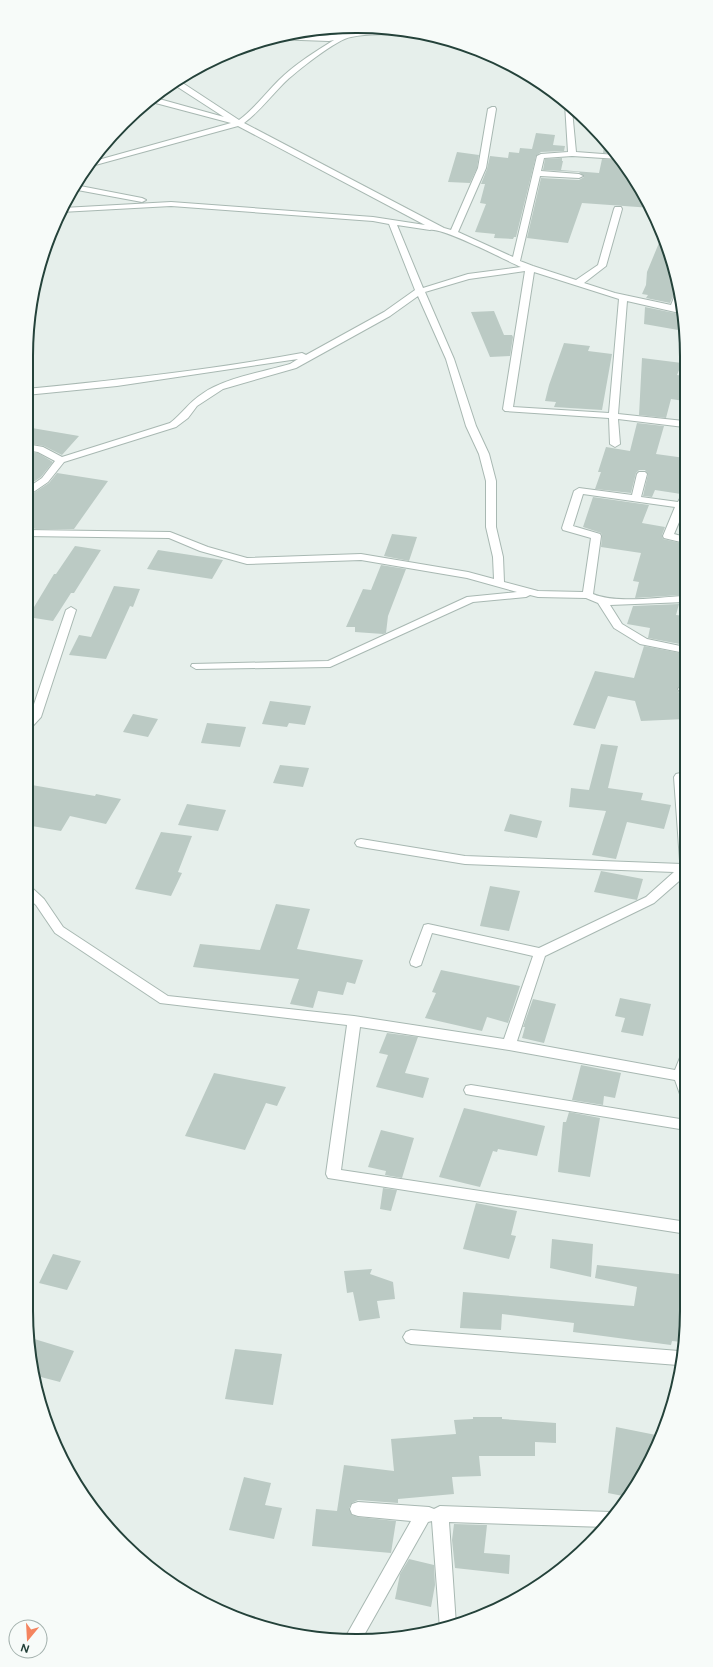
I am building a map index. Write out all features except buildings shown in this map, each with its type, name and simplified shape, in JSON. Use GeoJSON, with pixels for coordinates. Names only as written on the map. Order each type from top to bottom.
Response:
{"type":"FeatureCollection","features":[{"type":"Feature","properties":{"kind":"street"},"geometry":{"type":"LineString","coordinates":[[97,164],[239,123],[251,115],[281,82],[301,65],[350,33]]}},
{"type":"Feature","properties":{"kind":"street"},"geometry":{"type":"LineString","coordinates":[[300,38],[329,39],[362,33]]}},
{"type":"Feature","properties":{"kind":"street"},"geometry":{"type":"LineString","coordinates":[[181,86],[239,123],[441,230]]}},
{"type":"Feature","properties":{"kind":"street"},"geometry":{"type":"LineString","coordinates":[[158,101],[239,123]]}},
{"type":"Feature","properties":{"kind":"street"},"geometry":{"type":"LineString","coordinates":[[454,233],[482,168],[492,109]]}},
{"type":"Feature","properties":{"kind":"street"},"geometry":{"type":"LineString","coordinates":[[568,112],[572,154]]}},
{"type":"Feature","properties":{"kind":"street"},"geometry":{"type":"LineString","coordinates":[[516,262],[541,156],[572,154],[610,156]]}},
{"type":"Feature","properties":{"kind":"street"},"geometry":{"type":"LineString","coordinates":[[537,173],[579,176]]}},
{"type":"Feature","properties":{"kind":"street"},"geometry":{"type":"LineString","coordinates":[[80,189],[171,204],[358,217],[441,230],[454,233],[530,268],[624,297],[674,308],[676,304]]}},
{"type":"Feature","properties":{"kind":"street"},"geometry":{"type":"LineString","coordinates":[[68,210],[171,204]]}},
{"type":"Feature","properties":{"kind":"street"},"geometry":{"type":"LineString","coordinates":[[578,283],[602,266],[618,209]]}},
{"type":"Feature","properties":{"kind":"street"},"geometry":{"type":"LineString","coordinates":[[392,222],[450,359],[471,426],[484,454],[491,481],[492,527],[498,557],[499,584]]}},
{"type":"Feature","properties":{"kind":"street"},"geometry":{"type":"LineString","coordinates":[[33,489],[45,480],[61,460],[173,425],[185,416],[194,404],[206,395],[220,388],[293,366],[387,314],[420,291],[468,277],[530,268]]}},
{"type":"Feature","properties":{"kind":"street"},"geometry":{"type":"LineString","coordinates":[[530,268],[508,409],[613,416],[680,424]]}},
{"type":"Feature","properties":{"kind":"street"},"geometry":{"type":"LineString","coordinates":[[615,444],[613,416],[624,297]]}},
{"type":"Feature","properties":{"kind":"street"},"geometry":{"type":"LineString","coordinates":[[33,391],[117,383],[270,362],[317,353]]}},
{"type":"Feature","properties":{"kind":"street"},"geometry":{"type":"LineString","coordinates":[[33,448],[40,449],[61,460]]}},
{"type":"Feature","properties":{"kind":"street"},"geometry":{"type":"LineString","coordinates":[[636,498],[642,474]]}},
{"type":"Feature","properties":{"kind":"street"},"geometry":{"type":"LineString","coordinates":[[588,595],[596,536],[567,528],[579,491],[636,498],[680,501]]}},
{"type":"Feature","properties":{"kind":"street"},"geometry":{"type":"LineString","coordinates":[[680,508],[668,536],[680,539]]}},
{"type":"Feature","properties":{"kind":"street"},"geometry":{"type":"LineString","coordinates":[[33,533],[170,535],[204,549],[248,561],[361,557],[468,575],[538,594]]}},
{"type":"Feature","properties":{"kind":"street"},"geometry":{"type":"LineString","coordinates":[[196,666],[330,664],[471,599],[538,594],[588,595],[602,601],[620,602],[680,599]]}},
{"type":"Feature","properties":{"kind":"street"},"geometry":{"type":"LineString","coordinates":[[602,601],[618,626],[644,642],[680,649]]}},
{"type":"Feature","properties":{"kind":"street"},"geometry":{"type":"LineString","coordinates":[[33,719],[35,717],[71,610]]}},
{"type":"Feature","properties":{"kind":"street"},"geometry":{"type":"LineString","coordinates":[[361,843],[464,860],[680,868]]}},
{"type":"Feature","properties":{"kind":"street"},"geometry":{"type":"LineString","coordinates":[[416,962],[428,928],[540,953],[650,900],[680,873]]}},
{"type":"Feature","properties":{"kind":"street"},"geometry":{"type":"LineString","coordinates":[[33,895],[40,902],[59,930],[165,1000],[354,1021],[510,1045],[680,1076]]}},
{"type":"Feature","properties":{"kind":"street"},"geometry":{"type":"LineString","coordinates":[[510,1045],[540,953]]}},
{"type":"Feature","properties":{"kind":"street"},"geometry":{"type":"LineString","coordinates":[[354,1021],[333,1174],[680,1227]]}},
{"type":"Feature","properties":{"kind":"street"},"geometry":{"type":"LineString","coordinates":[[471,1090],[680,1124]]}},
{"type":"Feature","properties":{"kind":"street"},"geometry":{"type":"LineString","coordinates":[[412,1338],[676,1358]]}},
{"type":"Feature","properties":{"kind":"street"},"geometry":{"type":"LineString","coordinates":[[358,1509],[422,1515],[440,1514],[603,1520]]}},
{"type":"Feature","properties":{"kind":"street"},"geometry":{"type":"LineString","coordinates":[[440,1514],[448,1621]]}},
{"type":"Feature","properties":{"kind":"street"},"geometry":{"type":"LineString","coordinates":[[356,1634],[422,1515]]}}]}
